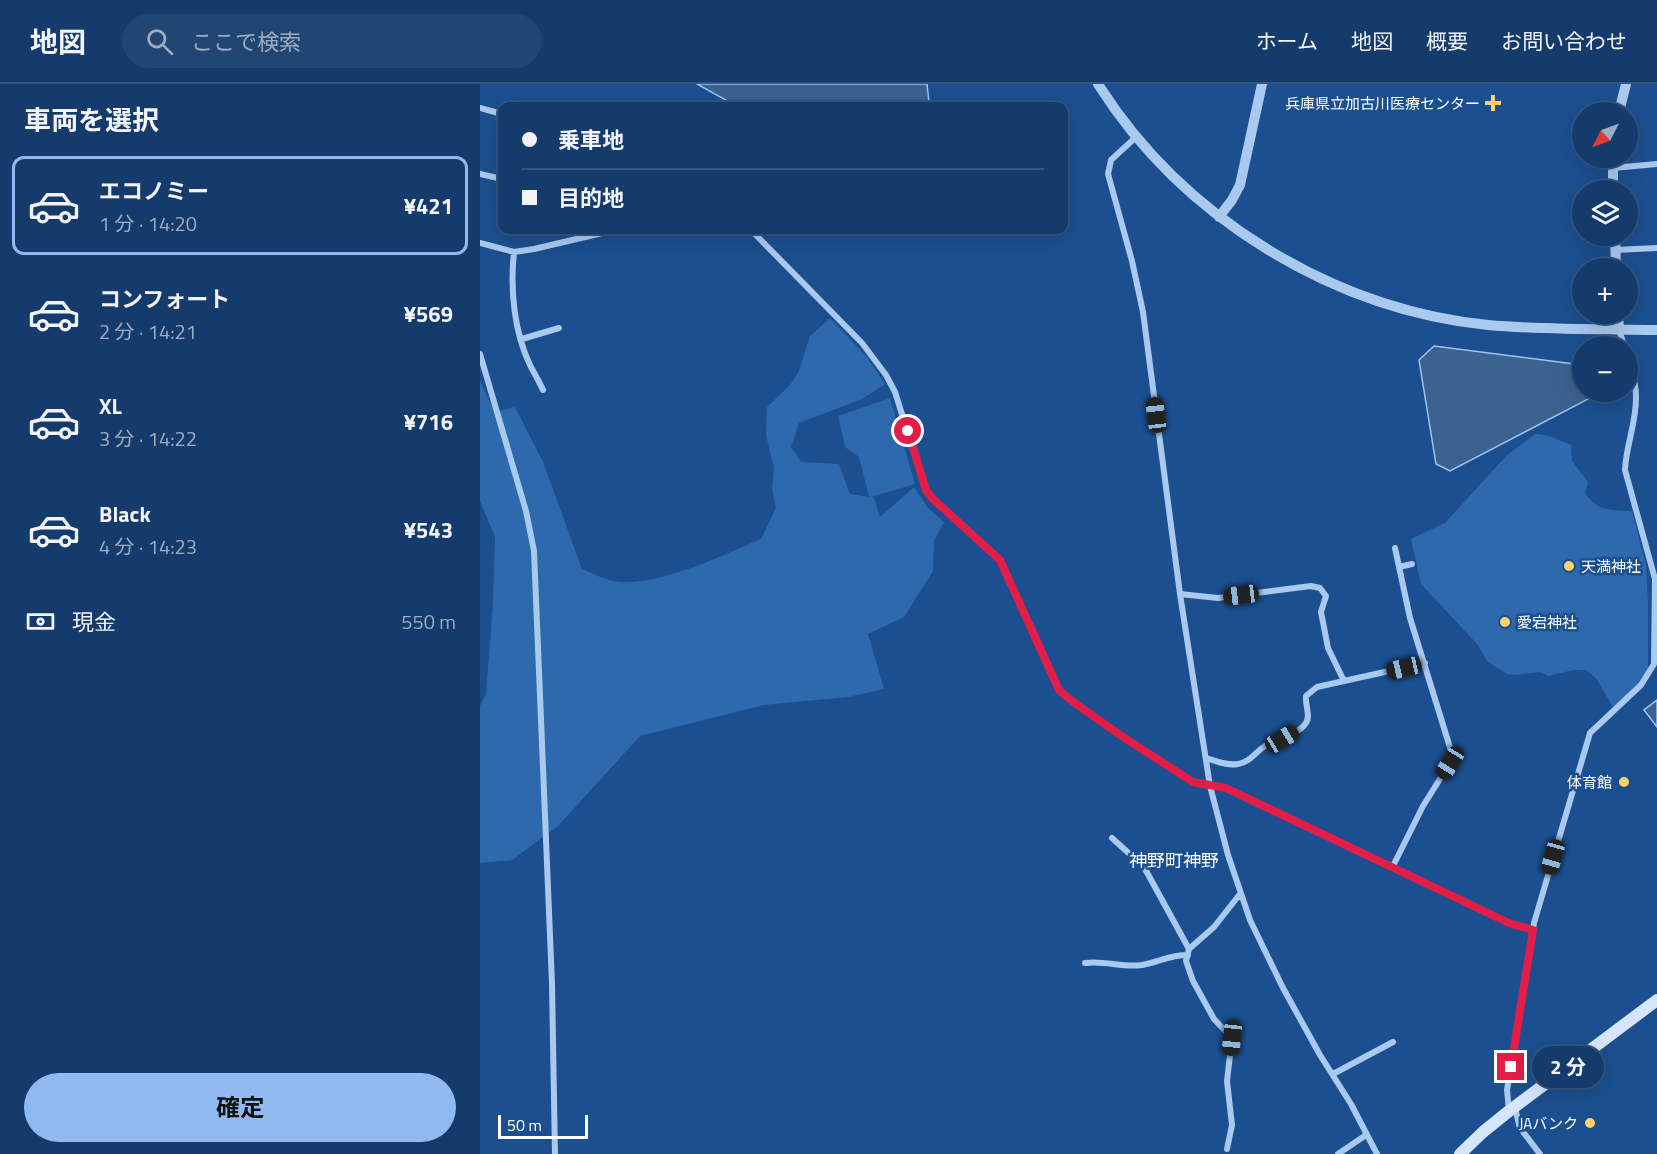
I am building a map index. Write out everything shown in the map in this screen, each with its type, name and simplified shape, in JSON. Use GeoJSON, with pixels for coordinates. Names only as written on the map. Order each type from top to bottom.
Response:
{"type":"FeatureCollection","features":[{"type":"Feature","properties":{"kind":"main road"},"geometry":{"type":"LineString","coordinates":[[1460,1154],[1483,1132],[1655,1004]]}},
{"type":"Feature","properties":{"kind":"street"},"geometry":{"type":"LineString","coordinates":[[1098,84],[1136,136],[1178,181],[1219,217],[1275,254],[1364,296],[1405,309],[1487,325],[1657,330]]}},
{"type":"Feature","properties":{"kind":"street"},"geometry":{"type":"LineString","coordinates":[[1219,217],[1240,185],[1262,84]]}},
{"type":"Feature","properties":{"kind":"street"},"geometry":{"type":"LineString","coordinates":[[1622,102],[1626,84]]}},
{"type":"Feature","properties":{"kind":"street"},"geometry":{"type":"LineString","coordinates":[[480,108],[498,113]]}},
{"type":"Feature","properties":{"kind":"street"},"geometry":{"type":"LineString","coordinates":[[1136,136],[1111,160],[1108,174],[1132,261],[1143,312],[1180,594],[1210,786],[1240,894],[1250,920],[1283,988],[1351,1104],[1377,1154]]}},
{"type":"Feature","properties":{"kind":"street"},"geometry":{"type":"LineString","coordinates":[[1638,164],[1657,164]]}},
{"type":"Feature","properties":{"kind":"street"},"geometry":{"type":"LineString","coordinates":[[480,174],[498,178]]}},
{"type":"Feature","properties":{"kind":"street"},"geometry":{"type":"LineString","coordinates":[[480,243],[514,252],[534,249],[588,234]]}},
{"type":"Feature","properties":{"kind":"street"},"geometry":{"type":"LineString","coordinates":[[755,234],[862,343],[886,375],[895,392],[926,490],[1000,560],[1059,690],[1123,737],[1193,782],[1226,788],[1509,923],[1533,930]]}},
{"type":"Feature","properties":{"kind":"street"},"geometry":{"type":"LineString","coordinates":[[1615,246],[1615,258]]}},
{"type":"Feature","properties":{"kind":"street"},"geometry":{"type":"LineString","coordinates":[[1615,250],[1657,248]]}},
{"type":"Feature","properties":{"kind":"street"},"geometry":{"type":"LineString","coordinates":[[514,252],[512,280],[515,318],[530,366],[543,390]]}},
{"type":"Feature","properties":{"kind":"street"},"geometry":{"type":"LineString","coordinates":[[1619,324],[1621,336]]}},
{"type":"Feature","properties":{"kind":"street"},"geometry":{"type":"LineString","coordinates":[[522,339],[560,328]]}},
{"type":"Feature","properties":{"kind":"street"},"geometry":{"type":"LineString","coordinates":[[480,354],[526,511],[534,551],[552,984],[555,1154]]}},
{"type":"Feature","properties":{"kind":"street"},"geometry":{"type":"LineString","coordinates":[[1540,1154],[1520,1128],[1512,1110],[1508,1090],[1533,930],[1590,733],[1641,685],[1654,664],[1655,579],[1625,470],[1626,452],[1636,402]]}},
{"type":"Feature","properties":{"kind":"street"},"geometry":{"type":"LineString","coordinates":[[1393,866],[1423,806],[1450,763],[1452,754],[1410,618],[1395,548]]}},
{"type":"Feature","properties":{"kind":"street"},"geometry":{"type":"LineString","coordinates":[[1399,567],[1412,564]]}},
{"type":"Feature","properties":{"kind":"street"},"geometry":{"type":"LineString","coordinates":[[1180,594],[1218,598],[1311,586],[1320,588],[1326,596],[1321,612],[1328,648],[1344,681]]}},
{"type":"Feature","properties":{"kind":"street"},"geometry":{"type":"LineString","coordinates":[[1206,758],[1220,763],[1238,764],[1250,760],[1267,744],[1282,739],[1307,723],[1309,715],[1305,705],[1306,696],[1317,687],[1425,663]]}},
{"type":"Feature","properties":{"kind":"street"},"geometry":{"type":"LineString","coordinates":[[1112,838],[1144,867],[1188,952],[1186,961],[1203,1000],[1214,1019],[1232,1038],[1227,1081],[1232,1125],[1227,1149]]}},
{"type":"Feature","properties":{"kind":"street"},"geometry":{"type":"LineString","coordinates":[[1085,963],[1094,961],[1127,966],[1142,965],[1188,952],[1214,927],[1240,894]]}},
{"type":"Feature","properties":{"kind":"street"},"geometry":{"type":"LineString","coordinates":[[1332,1074],[1393,1042]]}},
{"type":"Feature","properties":{"kind":"street"},"geometry":{"type":"LineString","coordinates":[[1338,1154],[1366,1135]]}},
{"type":"Feature","properties":{"kind":"shaded area"},"geometry":{"type":"Polygon","coordinates":[[[697,84],[927,84],[929,102],[729,102],[697,84]]]}},
{"type":"Feature","properties":{"kind":"shaded area"},"geometry":{"type":"Polygon","coordinates":[[[830,318],[867,357],[885,384],[862,399],[799,423],[791,447],[801,462],[839,464],[850,494],[869,497],[859,457],[845,447],[838,416],[890,398],[915,484],[871,497],[874,498],[880,517],[914,487],[928,508],[944,522],[934,541],[933,571],[904,617],[868,634],[884,689],[848,697],[764,705],[640,736],[558,826],[512,860],[480,863],[480,706],[486,694],[495,537],[480,501],[480,381],[495,412],[515,407],[543,462],[582,569],[613,581],[648,580],[688,569],[761,539],[776,508],[772,489],[774,468],[766,435],[767,407],[790,385],[799,371],[810,336],[830,318]]]}},
{"type":"Feature","properties":{"kind":"shaded area"},"geometry":{"type":"Polygon","coordinates":[[[1434,346],[1572,364],[1572,402],[1582,402],[1450,471],[1436,464],[1419,360],[1434,346]]]}},
{"type":"Feature","properties":{"kind":"shaded area"},"geometry":{"type":"Polygon","coordinates":[[[1535,434],[1546,435],[1571,445],[1572,461],[1588,482],[1585,493],[1595,504],[1611,510],[1632,511],[1646,566],[1648,676],[1613,707],[1596,678],[1586,670],[1573,670],[1549,676],[1539,672],[1507,674],[1487,661],[1478,645],[1421,584],[1411,539],[1445,523],[1506,456],[1535,434]]]}},
{"type":"Feature","properties":{"kind":"shaded area"},"geometry":{"type":"Polygon","coordinates":[[[1657,700],[1657,727],[1644,710],[1657,700]]]}},
{"type":"Feature","properties":{"kind":"place","name":"兵庫県立加古川医療センター"},"geometry":{"type":"Point","coordinates":[1493,103]}},
{"type":"Feature","properties":{"kind":"place","name":"天満神社"},"geometry":{"type":"Point","coordinates":[1569,566]}},
{"type":"Feature","properties":{"kind":"place","name":"愛宕神社"},"geometry":{"type":"Point","coordinates":[1505,622]}},
{"type":"Feature","properties":{"kind":"place","name":"体育館"},"geometry":{"type":"Point","coordinates":[1624,782]}},
{"type":"Feature","properties":{"kind":"place","name":"JAバンク"},"geometry":{"type":"Point","coordinates":[1590,1123]}},
{"type":"Feature","properties":{"kind":"district","name":"神野町神野"},"geometry":{"type":"Point","coordinates":[1174,860]}},
{"type":"Feature","properties":{"kind":"route"},"geometry":{"type":"LineString","coordinates":[[908,431],[926,490],[1000,560],[1059,690],[1072,701],[1193,782],[1226,788],[1509,923],[1533,930],[1511,1067]]}}]}
